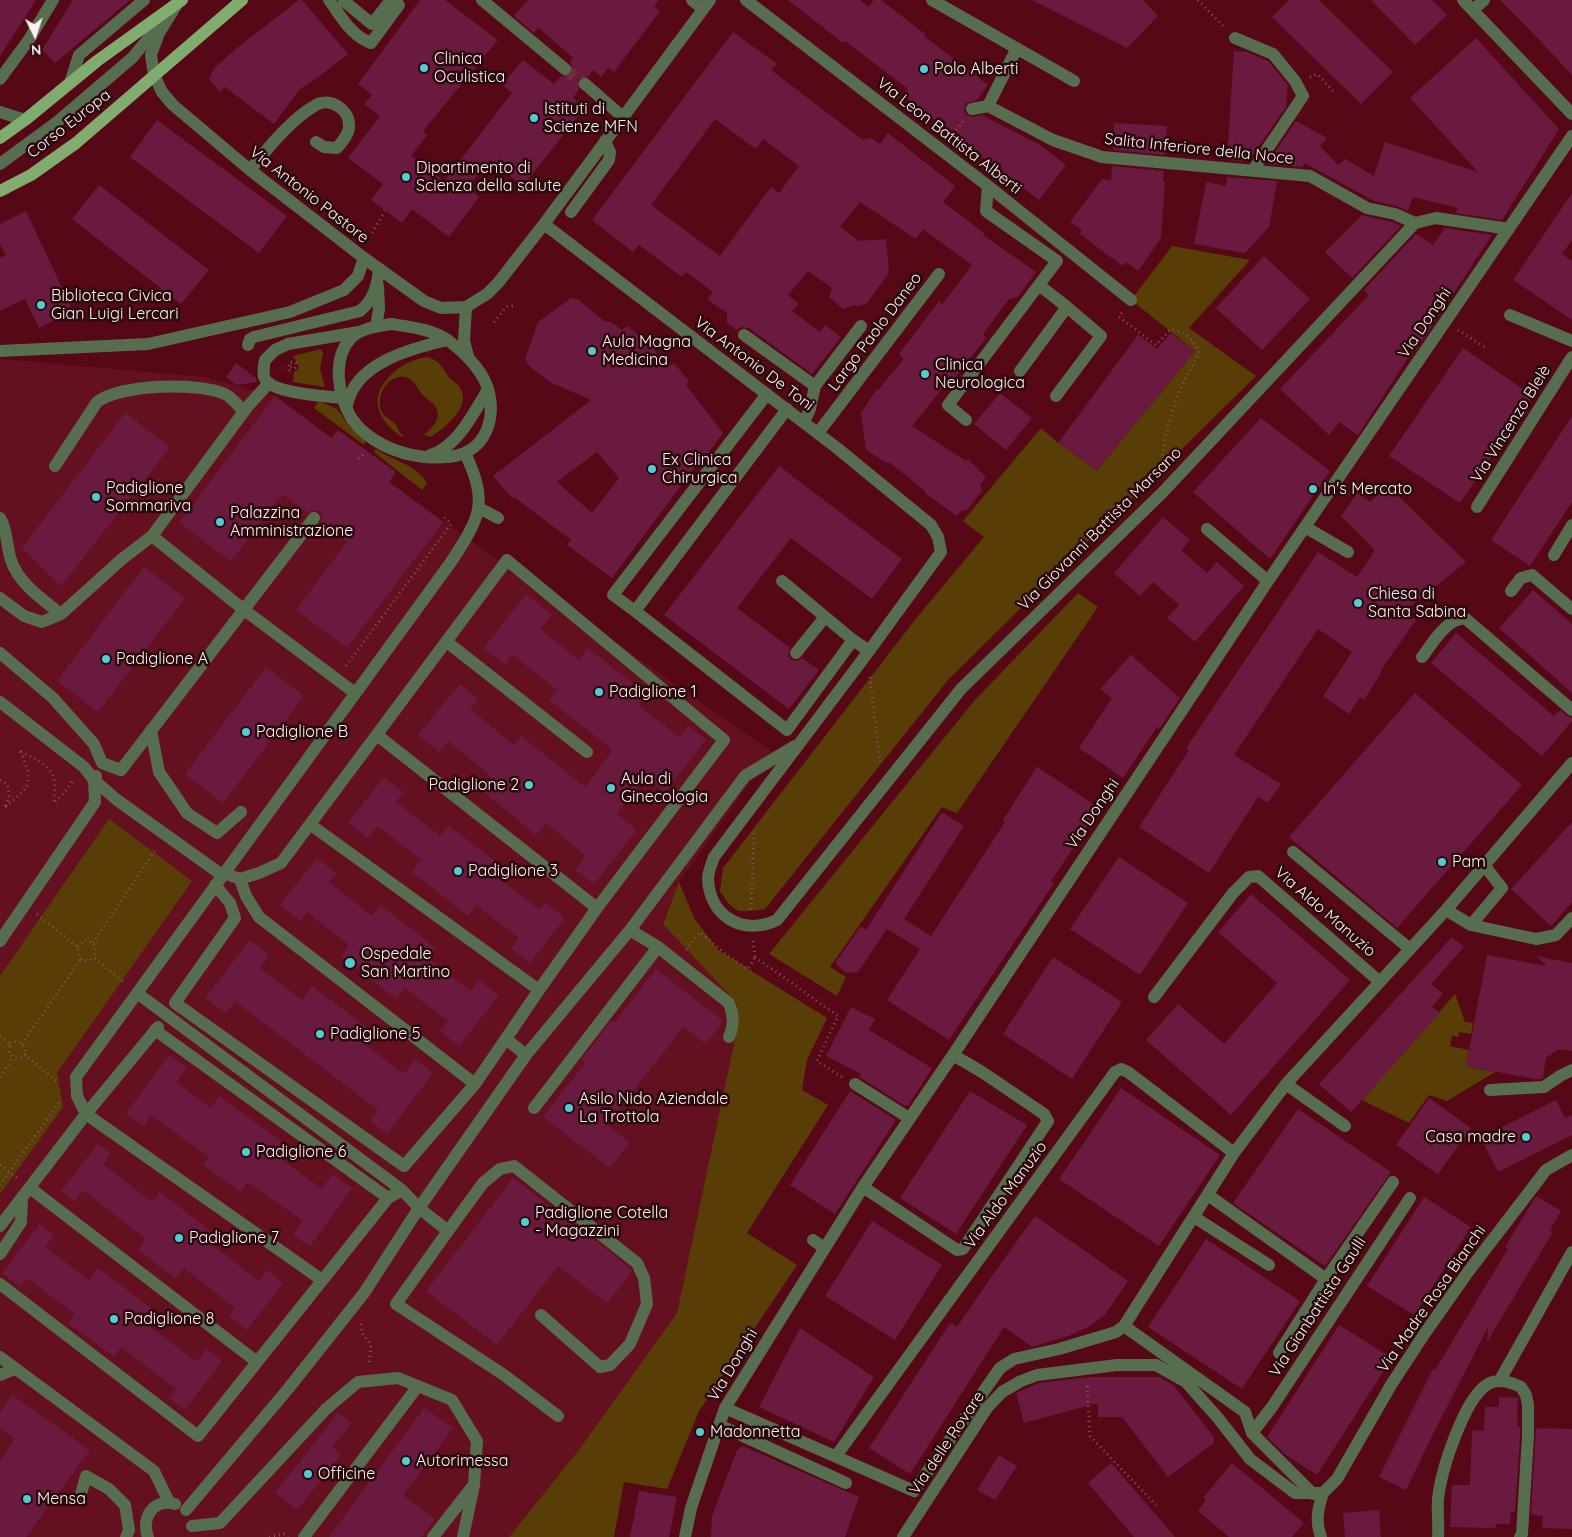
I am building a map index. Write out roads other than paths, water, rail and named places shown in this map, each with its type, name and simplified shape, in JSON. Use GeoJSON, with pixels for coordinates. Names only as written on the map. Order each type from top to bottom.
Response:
{"type":"FeatureCollection","features":[{"type":"Feature","properties":{"kind":"main road","name":"Corso Europa"},"geometry":{"type":"LineString","coordinates":[[0,192],[31,175],[76,143],[242,0]]}},
{"type":"Feature","properties":{"kind":"main road","name":"Corso Europa"},"geometry":{"type":"LineString","coordinates":[[0,138],[135,32],[179,2]]}},
{"type":"Feature","properties":{"kind":"street"},"geometry":{"type":"LineString","coordinates":[[0,79],[28,41],[53,0]]}},
{"type":"Feature","properties":{"kind":"street","name":"Corso Europa"},"geometry":{"type":"LineString","coordinates":[[70,83],[79,55],[144,0]]}},
{"type":"Feature","properties":{"kind":"street"},"geometry":{"type":"LineString","coordinates":[[330,0],[346,24],[361,39],[371,43],[395,3]]}},
{"type":"Feature","properties":{"kind":"street"},"geometry":{"type":"LineString","coordinates":[[345,0],[372,24],[395,3]]}},
{"type":"Feature","properties":{"kind":"street"},"geometry":{"type":"LineString","coordinates":[[482,0],[566,69]]}},
{"type":"Feature","properties":{"kind":"street"},"geometry":{"type":"LineString","coordinates":[[469,360],[464,341],[466,307],[488,294],[544,224],[707,5],[692,0]]}},
{"type":"Feature","properties":{"kind":"street","name":"Via Leon Battista Alberti"},"geometry":{"type":"LineString","coordinates":[[746,0],[988,186],[1131,300]]}},
{"type":"Feature","properties":{"kind":"street"},"geometry":{"type":"LineString","coordinates":[[932,0],[1074,81]]}},
{"type":"Feature","properties":{"kind":"street"},"geometry":{"type":"LineString","coordinates":[[1463,0],[1572,114]]}},
{"type":"Feature","properties":{"kind":"street"},"geometry":{"type":"LineString","coordinates":[[1473,10],[1484,0]]}},
{"type":"Feature","properties":{"kind":"street"},"geometry":{"type":"LineString","coordinates":[[154,75],[152,55],[159,33],[179,2]]}},
{"type":"Feature","properties":{"kind":"street"},"geometry":{"type":"LineString","coordinates":[[0,164],[57,122],[132,58],[179,2]]}},
{"type":"Feature","properties":{"kind":"street"},"geometry":{"type":"LineString","coordinates":[[1235,38],[1273,54],[1295,81],[1303,96],[1253,170]]}},
{"type":"Feature","properties":{"kind":"street"},"geometry":{"type":"LineString","coordinates":[[972,109],[988,106],[1017,48]]}},
{"type":"Feature","properties":{"kind":"street","name":"Via Antonio Pastore"},"geometry":{"type":"LineString","coordinates":[[154,75],[162,92],[173,105],[250,170],[364,258],[424,301],[441,308],[466,307]]}},
{"type":"Feature","properties":{"kind":"street"},"geometry":{"type":"LineString","coordinates":[[585,84],[623,117]]}},
{"type":"Feature","properties":{"kind":"street"},"geometry":{"type":"LineString","coordinates":[[250,170],[267,149],[298,119],[315,105],[321,102],[330,102],[346,113],[350,126],[337,148],[324,147],[316,142]]}},
{"type":"Feature","properties":{"kind":"street","name":"Salita Inferiore della Noce"},"geometry":{"type":"LineString","coordinates":[[988,106],[1053,140],[1102,157],[1310,176],[1367,208],[1395,214],[1415,223]]}},
{"type":"Feature","properties":{"kind":"street","name":"Corso Europa"},"geometry":{"type":"LineString","coordinates":[[0,112],[25,120]]}},
{"type":"Feature","properties":{"kind":"street","name":"Via Donghi"},"geometry":{"type":"LineString","coordinates":[[685,1537],[690,1508],[725,1408],[863,1186],[953,1055],[1268,580],[1572,136]]}},
{"type":"Feature","properties":{"kind":"street"},"geometry":{"type":"LineString","coordinates":[[571,212],[610,160],[610,152],[605,141]]}},
{"type":"Feature","properties":{"kind":"street"},"geometry":{"type":"LineString","coordinates":[[966,420],[948,405],[1057,261],[986,210],[988,186]]}},
{"type":"Feature","properties":{"kind":"street"},"geometry":{"type":"LineString","coordinates":[[1415,223],[1436,218],[1509,229]]}},
{"type":"Feature","properties":{"kind":"street","name":"Via Giovanni Battista Marsano"},"geometry":{"type":"LineString","coordinates":[[799,743],[714,856],[708,877],[711,900],[726,918],[750,927],[765,926],[777,920],[961,689],[1174,480],[1415,223]]}},
{"type":"Feature","properties":{"kind":"street","name":"Via Antonio De Toni"},"geometry":{"type":"LineString","coordinates":[[544,224],[804,422],[931,525],[938,537],[941,552],[868,651]]}},
{"type":"Feature","properties":{"kind":"street"},"geometry":{"type":"LineString","coordinates":[[0,351],[148,344],[290,312],[344,290],[358,276],[364,258]]}},
{"type":"Feature","properties":{"kind":"street"},"geometry":{"type":"LineString","coordinates":[[376,326],[379,309],[379,269]]}},
{"type":"Feature","properties":{"kind":"street","name":"Largo Paolo Daneo"},"geometry":{"type":"LineString","coordinates":[[818,433],[939,274]]}},
{"type":"Feature","properties":{"kind":"street"},"geometry":{"type":"LineString","coordinates":[[248,345],[250,339],[254,337],[360,311],[369,303],[376,292],[378,284]]}},
{"type":"Feature","properties":{"kind":"street"},"geometry":{"type":"LineString","coordinates":[[1039,284],[1102,336],[1056,396]]}},
{"type":"Feature","properties":{"kind":"street"},"geometry":{"type":"LineString","coordinates":[[1020,371],[1067,307]]}},
{"type":"Feature","properties":{"kind":"street"},"geometry":{"type":"LineString","coordinates":[[1510,315],[1572,341]]}},
{"type":"Feature","properties":{"kind":"street"},"geometry":{"type":"LineString","coordinates":[[267,381],[265,360],[275,350],[288,344],[391,324],[412,327],[437,334],[448,340],[469,360],[481,374],[488,389],[491,413],[489,427],[478,443],[466,453],[458,456],[423,457],[402,453],[376,440],[353,419],[345,402],[338,376],[344,349],[352,338],[362,331]]}},
{"type":"Feature","properties":{"kind":"street"},"geometry":{"type":"LineString","coordinates":[[804,422],[810,409],[815,386],[861,326]]}},
{"type":"Feature","properties":{"kind":"street"},"geometry":{"type":"LineString","coordinates":[[744,334],[815,386]]}},
{"type":"Feature","properties":{"kind":"street"},"geometry":{"type":"LineString","coordinates":[[345,402],[359,379],[367,372],[418,347],[448,340]]}},
{"type":"Feature","properties":{"kind":"street","name":"Via Vincenzo Blelè"},"geometry":{"type":"LineString","coordinates":[[1477,507],[1572,357]]}},
{"type":"Feature","properties":{"kind":"street"},"geometry":{"type":"LineString","coordinates":[[267,381],[287,390],[345,402]]}},
{"type":"Feature","properties":{"kind":"street"},"geometry":{"type":"LineString","coordinates":[[0,598],[24,616],[42,622],[61,614],[122,559],[152,536],[246,410],[248,399],[267,381]]}},
{"type":"Feature","properties":{"kind":"street"},"geometry":{"type":"LineString","coordinates":[[55,466],[97,402],[104,397],[155,387],[204,389],[232,398],[246,410]]}},
{"type":"Feature","properties":{"kind":"street"},"geometry":{"type":"LineString","coordinates":[[423,457],[435,454],[454,440],[488,389]]}},
{"type":"Feature","properties":{"kind":"street"},"geometry":{"type":"LineString","coordinates":[[767,394],[613,595],[787,730],[799,743]]}},
{"type":"Feature","properties":{"kind":"street"},"geometry":{"type":"LineString","coordinates":[[635,611],[786,409]]}},
{"type":"Feature","properties":{"kind":"street"},"geometry":{"type":"LineString","coordinates":[[322,1280],[86,1114],[73,1093],[76,1077],[451,562],[472,530],[479,508],[479,489],[466,453]]}},
{"type":"Feature","properties":{"kind":"street"},"geometry":{"type":"LineString","coordinates":[[479,508],[498,518]]}},
{"type":"Feature","properties":{"kind":"street"},"geometry":{"type":"LineString","coordinates":[[0,518],[6,533],[11,560],[17,573],[34,593],[61,614]]}},
{"type":"Feature","properties":{"kind":"street"},"geometry":{"type":"LineString","coordinates":[[0,653],[53,698],[94,744],[102,763],[121,770],[314,518]]}},
{"type":"Feature","properties":{"kind":"street"},"geometry":{"type":"LineString","coordinates":[[1554,554],[1572,525]]}},
{"type":"Feature","properties":{"kind":"street"},"geometry":{"type":"LineString","coordinates":[[1305,527],[1348,552]]}},
{"type":"Feature","properties":{"kind":"street"},"geometry":{"type":"LineString","coordinates":[[1207,529],[1268,580]]}},
{"type":"Feature","properties":{"kind":"street"},"geometry":{"type":"LineString","coordinates":[[152,536],[243,609],[355,693]]}},
{"type":"Feature","properties":{"kind":"street"},"geometry":{"type":"LineString","coordinates":[[0,702],[84,767],[94,780],[117,800],[220,878],[235,918],[175,1004],[404,1166],[474,1084],[597,908],[724,740],[507,560],[281,863],[259,874],[240,879],[220,878]]}},
{"type":"Feature","properties":{"kind":"street"},"geometry":{"type":"LineString","coordinates":[[1510,591],[1521,578],[1532,575],[1572,608]]}},
{"type":"Feature","properties":{"kind":"street"},"geometry":{"type":"LineString","coordinates":[[186,1510],[288,1389],[364,1293],[419,1208],[526,1056],[630,930],[745,776],[799,743],[868,651],[782,581]]}},
{"type":"Feature","properties":{"kind":"street"},"geometry":{"type":"LineString","coordinates":[[796,653],[825,616]]}},
{"type":"Feature","properties":{"kind":"street"},"geometry":{"type":"LineString","coordinates":[[1422,657],[1451,622],[1460,618],[1466,618],[1572,710]]}},
{"type":"Feature","properties":{"kind":"street"},"geometry":{"type":"LineString","coordinates":[[787,730],[853,640]]}},
{"type":"Feature","properties":{"kind":"street"},"geometry":{"type":"LineString","coordinates":[[447,642],[587,752]]}},
{"type":"Feature","properties":{"kind":"street"},"geometry":{"type":"LineString","coordinates":[[151,730],[159,772],[187,813],[217,833],[241,812]]}},
{"type":"Feature","properties":{"kind":"street"},"geometry":{"type":"LineString","coordinates":[[377,735],[597,908]]}},
{"type":"Feature","properties":{"kind":"street"},"geometry":{"type":"LineString","coordinates":[[0,941],[96,802],[94,780],[102,763]]}},
{"type":"Feature","properties":{"kind":"street","name":"Via Aldo Manuzio"},"geometry":{"type":"LineString","coordinates":[[1124,1326],[1234,1153],[1286,1084],[1446,910],[1572,763]]}},
{"type":"Feature","properties":{"kind":"street"},"geometry":{"type":"LineString","coordinates":[[310,825],[539,990]]}},
{"type":"Feature","properties":{"kind":"street"},"geometry":{"type":"LineString","coordinates":[[1293,852],[1410,949]]}},
{"type":"Feature","properties":{"kind":"street"},"geometry":{"type":"LineString","coordinates":[[1470,925],[1502,888],[1484,866]]}},
{"type":"Feature","properties":{"kind":"street","name":"Via Aldo Manuzio"},"geometry":{"type":"LineString","coordinates":[[1154,997],[1233,893],[1249,877],[1258,876],[1379,981]]}},
{"type":"Feature","properties":{"kind":"street"},"geometry":{"type":"LineString","coordinates":[[240,879],[246,896],[259,917],[474,1084]]}},
{"type":"Feature","properties":{"kind":"street"},"geometry":{"type":"LineString","coordinates":[[1446,910],[1470,925],[1536,939],[1556,935],[1572,918]]}},
{"type":"Feature","properties":{"kind":"street"},"geometry":{"type":"LineString","coordinates":[[630,930],[658,947],[729,1003],[733,1026],[728,1037]]}},
{"type":"Feature","properties":{"kind":"street"},"geometry":{"type":"LineString","coordinates":[[534,1108],[658,947]]}},
{"type":"Feature","properties":{"kind":"street"},"geometry":{"type":"LineString","coordinates":[[137,993],[402,1190],[419,1208],[448,1231]]}},
{"type":"Feature","properties":{"kind":"street"},"geometry":{"type":"LineString","coordinates":[[0,1226],[86,1114],[157,1028],[388,1198]]}},
{"type":"Feature","properties":{"kind":"street"},"geometry":{"type":"LineString","coordinates":[[506,1039],[526,1056]]}},
{"type":"Feature","properties":{"kind":"street"},"geometry":{"type":"LineString","coordinates":[[863,1186],[957,1250],[963,1249],[1048,1121],[1044,1114],[982,1072],[953,1055]]}},
{"type":"Feature","properties":{"kind":"street","name":"Via Aldo Manuzio"},"geometry":{"type":"LineString","coordinates":[[836,1456],[1115,1072],[1121,1069],[1128,1072],[1234,1153]]}},
{"type":"Feature","properties":{"kind":"street"},"geometry":{"type":"LineString","coordinates":[[1490,1090],[1544,1087],[1572,1070]]}},
{"type":"Feature","properties":{"kind":"street"},"geometry":{"type":"LineString","coordinates":[[855,1084],[909,1118]]}},
{"type":"Feature","properties":{"kind":"street"},"geometry":{"type":"LineString","coordinates":[[1286,1084],[1345,1126]]}},
{"type":"Feature","properties":{"kind":"street","name":"Via Madre Rosa Bianchi"},"geometry":{"type":"LineString","coordinates":[[1318,1494],[1337,1479],[1391,1385],[1468,1272],[1546,1170],[1572,1155]]}},
{"type":"Feature","properties":{"kind":"street"},"geometry":{"type":"LineString","coordinates":[[541,1315],[600,1367],[610,1365],[630,1344],[646,1304],[644,1278],[637,1263],[514,1166],[500,1169],[483,1183],[396,1304],[504,1376],[558,1416]]}},
{"type":"Feature","properties":{"kind":"street"},"geometry":{"type":"LineString","coordinates":[[1279,1353],[1326,1279],[1393,1182]]}},
{"type":"Feature","properties":{"kind":"street"},"geometry":{"type":"LineString","coordinates":[[0,1284],[198,1436],[388,1198],[402,1190]]}},
{"type":"Feature","properties":{"kind":"street"},"geometry":{"type":"LineString","coordinates":[[0,1254],[21,1222],[26,1193]]}},
{"type":"Feature","properties":{"kind":"street"},"geometry":{"type":"LineString","coordinates":[[26,1193],[257,1362]]}},
{"type":"Feature","properties":{"kind":"street"},"geometry":{"type":"LineString","coordinates":[[1208,1195],[1326,1279]]}},
{"type":"Feature","properties":{"kind":"street","name":"Via Gianbattista Gaulli"},"geometry":{"type":"LineString","coordinates":[[1252,1433],[1272,1407],[1410,1198]]}},
{"type":"Feature","properties":{"kind":"street"},"geometry":{"type":"LineString","coordinates":[[1194,1217],[1269,1265]]}},
{"type":"Feature","properties":{"kind":"street"},"geometry":{"type":"LineString","coordinates":[[813,1240],[824,1248]]}},
{"type":"Feature","properties":{"kind":"street"},"geometry":{"type":"LineString","coordinates":[[1500,1380],[1572,1252]]}},
{"type":"Feature","properties":{"kind":"street"},"geometry":{"type":"LineString","coordinates":[[725,1408],[914,1491],[1000,1368],[1014,1359],[1059,1349],[1116,1332],[1124,1326],[1245,1412],[1252,1433],[1318,1494],[1317,1522],[1321,1537]]}},
{"type":"Feature","properties":{"kind":"street"},"geometry":{"type":"LineString","coordinates":[[0,1357],[154,1471],[169,1502]]}},
{"type":"Feature","properties":{"kind":"street","name":"Via delle Rovare"},"geometry":{"type":"LineString","coordinates":[[903,1537],[987,1408],[1002,1392],[1021,1381],[1037,1375],[1087,1368],[1117,1365],[1156,1365],[1186,1382],[1218,1418],[1250,1459],[1295,1493],[1318,1494]]}},
{"type":"Feature","properties":{"kind":"street"},"geometry":{"type":"LineString","coordinates":[[0,1375],[15,1369]]}},
{"type":"Feature","properties":{"kind":"street"},"geometry":{"type":"LineString","coordinates":[[148,1537],[145,1528],[147,1516],[158,1505],[169,1502],[180,1505],[186,1510],[191,1520],[190,1532],[220,1523],[326,1409],[358,1382],[398,1378],[452,1400],[477,1441],[474,1485],[463,1537]]}},
{"type":"Feature","properties":{"kind":"street"},"geometry":{"type":"LineString","coordinates":[[1438,1537],[1438,1499],[1446,1459],[1472,1402],[1480,1390],[1500,1380],[1521,1387],[1526,1395],[1528,1405],[1526,1485],[1522,1534],[1520,1537]]}},
{"type":"Feature","properties":{"kind":"street"},"geometry":{"type":"LineString","coordinates":[[304,1537],[418,1386]]}},
{"type":"Feature","properties":{"kind":"street"},"geometry":{"type":"LineString","coordinates":[[719,1425],[846,1484]]}},
{"type":"Feature","properties":{"kind":"street"},"geometry":{"type":"LineString","coordinates":[[80,1498],[86,1476],[109,1489],[125,1505],[129,1530],[126,1537]]}},
{"type":"Feature","properties":{"kind":"street"},"geometry":{"type":"LineString","coordinates":[[433,1537],[474,1485]]}},
{"type":"Feature","properties":{"kind":"tunnel"},"geometry":{"type":"LineString","coordinates":[[565,69],[585,84]]}},
{"type":"Feature","properties":{"kind":"place","name":"Clinica Oculistica"},"geometry":{"type":"Point","coordinates":[424,68]}},
{"type":"Feature","properties":{"kind":"place","name":"Polo Alberti"},"geometry":{"type":"Point","coordinates":[924,69]}},
{"type":"Feature","properties":{"kind":"place","name":"Istituti di Scienze MFN"},"geometry":{"type":"Point","coordinates":[534,118]}},
{"type":"Feature","properties":{"kind":"place","name":"Dipartimento di Scienza della salute"},"geometry":{"type":"Point","coordinates":[406,177]}},
{"type":"Feature","properties":{"kind":"place","name":"Biblioteca Civica Gian Luigi Lercari"},"geometry":{"type":"Point","coordinates":[41,305]}},
{"type":"Feature","properties":{"kind":"place","name":"Aula Magna Medicina"},"geometry":{"type":"Point","coordinates":[592,351]}},
{"type":"Feature","properties":{"kind":"place","name":"Clinica Neurologica"},"geometry":{"type":"Point","coordinates":[925,374]}},
{"type":"Feature","properties":{"kind":"place","name":"Ex Clinica Chirurgica"},"geometry":{"type":"Point","coordinates":[652,469]}},
{"type":"Feature","properties":{"kind":"place","name":"In's Mercato"},"geometry":{"type":"Point","coordinates":[1313,489]}},
{"type":"Feature","properties":{"kind":"place","name":"Padiglione Sommariva"},"geometry":{"type":"Point","coordinates":[96,497]}},
{"type":"Feature","properties":{"kind":"place","name":"Palazzina Amministrazione"},"geometry":{"type":"Point","coordinates":[220,522]}},
{"type":"Feature","properties":{"kind":"place","name":"Chiesa di Santa Sabina"},"geometry":{"type":"Point","coordinates":[1358,603]}},
{"type":"Feature","properties":{"kind":"place","name":"Padiglione A"},"geometry":{"type":"Point","coordinates":[106,659]}},
{"type":"Feature","properties":{"kind":"place","name":"Padiglione 1"},"geometry":{"type":"Point","coordinates":[599,692]}},
{"type":"Feature","properties":{"kind":"place","name":"Padiglione B"},"geometry":{"type":"Point","coordinates":[246,732]}},
{"type":"Feature","properties":{"kind":"place","name":"Padiglione 2"},"geometry":{"type":"Point","coordinates":[529,785]}},
{"type":"Feature","properties":{"kind":"place","name":"Aula di Ginecologia"},"geometry":{"type":"Point","coordinates":[611,788]}},
{"type":"Feature","properties":{"kind":"place","name":"Pam"},"geometry":{"type":"Point","coordinates":[1442,862]}},
{"type":"Feature","properties":{"kind":"place","name":"Padiglione 3"},"geometry":{"type":"Point","coordinates":[458,871]}},
{"type":"Feature","properties":{"kind":"place","name":"Ospedale San Martino"},"geometry":{"type":"Point","coordinates":[350,963]}},
{"type":"Feature","properties":{"kind":"place","name":"Padiglione 5"},"geometry":{"type":"Point","coordinates":[320,1034]}},
{"type":"Feature","properties":{"kind":"place","name":"Asilo Nido Aziendale La Trottola"},"geometry":{"type":"Point","coordinates":[569,1108]}},
{"type":"Feature","properties":{"kind":"place","name":"Casa madre"},"geometry":{"type":"Point","coordinates":[1526,1137]}},
{"type":"Feature","properties":{"kind":"place","name":"Padiglione 6"},"geometry":{"type":"Point","coordinates":[246,1152]}},
{"type":"Feature","properties":{"kind":"place","name":"Padiglione Cotella - Magazzini"},"geometry":{"type":"Point","coordinates":[525,1222]}},
{"type":"Feature","properties":{"kind":"place","name":"Padiglione 7"},"geometry":{"type":"Point","coordinates":[179,1238]}},
{"type":"Feature","properties":{"kind":"place","name":"Padiglione 8"},"geometry":{"type":"Point","coordinates":[114,1319]}},
{"type":"Feature","properties":{"kind":"place","name":"Madonnetta"},"geometry":{"type":"Point","coordinates":[700,1432]}},
{"type":"Feature","properties":{"kind":"place","name":"Autorimessa"},"geometry":{"type":"Point","coordinates":[406,1461]}},
{"type":"Feature","properties":{"kind":"place","name":"Officine"},"geometry":{"type":"Point","coordinates":[308,1474]}},
{"type":"Feature","properties":{"kind":"place","name":"Mensa"},"geometry":{"type":"Point","coordinates":[27,1499]}}]}
